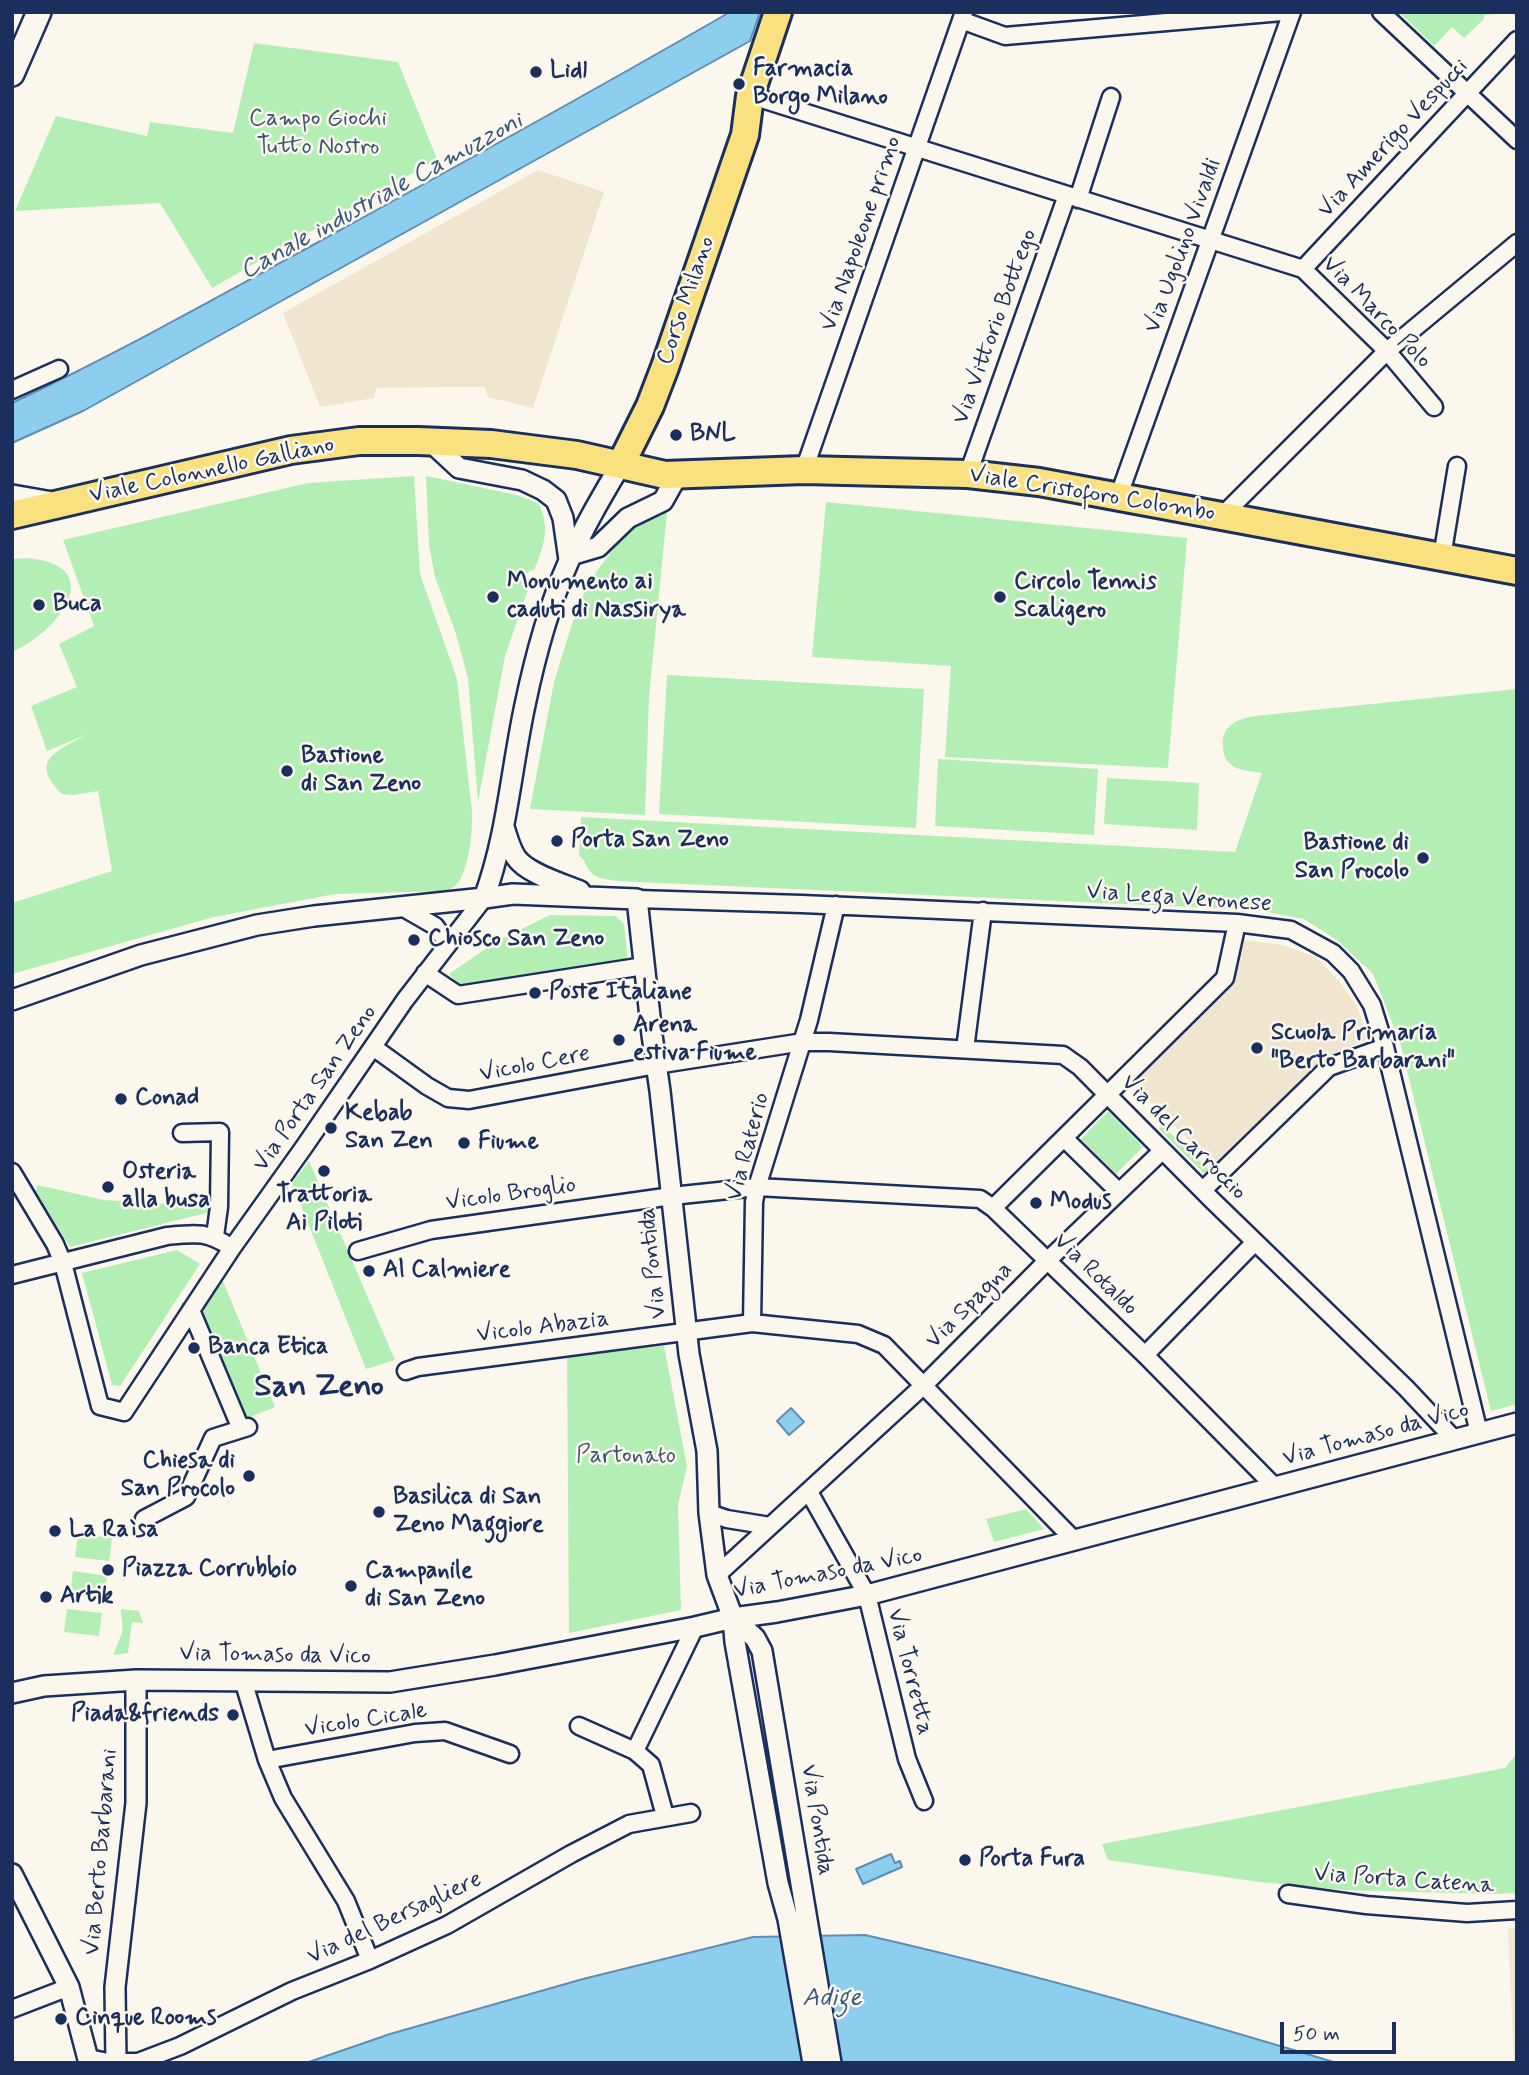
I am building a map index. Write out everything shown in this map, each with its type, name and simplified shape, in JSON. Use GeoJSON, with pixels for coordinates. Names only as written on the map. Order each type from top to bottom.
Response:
{"type":"FeatureCollection","features":[{"type":"Feature","properties":{"kind":"main road"},"geometry":{"type":"LineString","coordinates":[[12,74],[38,12]]}},
{"type":"Feature","properties":{"kind":"main road","name":"Corso Milano"},"geometry":{"type":"LineString","coordinates":[[621,464],[650,407],[745,135],[765,100],[784,22]]}},
{"type":"Feature","properties":{"kind":"main road","name":"Corso Milano"},"geometry":{"type":"LineString","coordinates":[[745,135],[750,96],[784,22]]}},
{"type":"Feature","properties":{"kind":"main road","name":"Viale Colonnello Galliano"},"geometry":{"type":"LineString","coordinates":[[12,515],[291,450],[359,441],[491,444],[577,455],[621,464]]}},
{"type":"Feature","properties":{"kind":"main road","name":"Viale Cristoforo Colombo"},"geometry":{"type":"LineString","coordinates":[[621,464],[652,473],[804,470],[968,474],[1039,482],[1517,571]]}},
{"type":"Feature","properties":{"kind":"main road"},"geometry":{"type":"LineString","coordinates":[[12,498],[55,504]]}},
{"type":"Feature","properties":{"kind":"street"},"geometry":{"type":"LineString","coordinates":[[962,16],[1005,36],[1282,12]]}},
{"type":"Feature","properties":{"kind":"street","name":"Via Ugolino Vivaldi"},"geometry":{"type":"LineString","coordinates":[[1119,495],[1292,12]]}},
{"type":"Feature","properties":{"kind":"street"},"geometry":{"type":"LineString","coordinates":[[1381,12],[1517,140]]}},
{"type":"Feature","properties":{"kind":"street","name":"Via Napoleone primo"},"geometry":{"type":"LineString","coordinates":[[804,470],[962,16]]}},
{"type":"Feature","properties":{"kind":"street","name":"Via Amerigo Vespucci"},"geometry":{"type":"LineString","coordinates":[[1303,269],[1517,40]]}},
{"type":"Feature","properties":{"kind":"street"},"geometry":{"type":"LineString","coordinates":[[1073,197],[1111,97]]}},
{"type":"Feature","properties":{"kind":"street","name":"Via Marco Polo"},"geometry":{"type":"LineString","coordinates":[[765,100],[1303,269],[1387,351],[1434,407]]}},
{"type":"Feature","properties":{"kind":"street","name":"Via Vittorio Bottego"},"geometry":{"type":"LineString","coordinates":[[968,474],[1073,197]]}},
{"type":"Feature","properties":{"kind":"street"},"geometry":{"type":"LineString","coordinates":[[1222,516],[1387,351],[1517,243]]}},
{"type":"Feature","properties":{"kind":"street"},"geometry":{"type":"LineString","coordinates":[[12,390],[59,369]]}},
{"type":"Feature","properties":{"kind":"street"},"geometry":{"type":"LineString","coordinates":[[431,442],[459,468],[522,481],[543,490],[556,500],[563,518],[570,558]]}},
{"type":"Feature","properties":{"kind":"street"},"geometry":{"type":"LineString","coordinates":[[484,898],[504,827],[525,702],[546,622],[570,558],[621,464]]}},
{"type":"Feature","properties":{"kind":"street"},"geometry":{"type":"LineString","coordinates":[[1442,557],[1457,466]]}},
{"type":"Feature","properties":{"kind":"street"},"geometry":{"type":"LineString","coordinates":[[570,558],[598,547],[628,517],[663,501],[678,474]]}},
{"type":"Feature","properties":{"kind":"street"},"geometry":{"type":"LineString","coordinates":[[504,827],[512,851],[520,862],[535,872],[591,896]]}},
{"type":"Feature","properties":{"kind":"street"},"geometry":{"type":"LineString","coordinates":[[12,1000],[141,955],[257,925],[513,894],[637,900]]}},
{"type":"Feature","properties":{"kind":"street","name":"Via Porta San Zeno"},"geometry":{"type":"LineString","coordinates":[[63,1263],[100,1406],[124,1412],[232,1248],[425,973],[484,898]]}},
{"type":"Feature","properties":{"kind":"street"},"geometry":{"type":"LineString","coordinates":[[614,898],[639,922]]}},
{"type":"Feature","properties":{"kind":"street","name":"Via Lega Veronese"},"geometry":{"type":"LineString","coordinates":[[637,900],[836,905],[1237,923],[1291,930],[1333,953],[1351,971],[1372,1004],[1385,1047],[1479,1433]]}},
{"type":"Feature","properties":{"kind":"street","name":"Via Pontida"},"geometry":{"type":"LineString","coordinates":[[637,900],[686,1333],[707,1451],[709,1513],[717,1575],[733,1618],[778,1883],[798,1918]]}},
{"type":"Feature","properties":{"kind":"street","name":"Via Raterio"},"geometry":{"type":"LineString","coordinates":[[752,1322],[754,1202],[757,1187],[803,1042],[836,905]]}},
{"type":"Feature","properties":{"kind":"street"},"geometry":{"type":"LineString","coordinates":[[402,907],[435,926],[448,944]]}},
{"type":"Feature","properties":{"kind":"street"},"geometry":{"type":"LineString","coordinates":[[965,1049],[983,911]]}},
{"type":"Feature","properties":{"kind":"street"},"geometry":{"type":"LineString","coordinates":[[993,1208],[1225,978],[1237,923]]}},
{"type":"Feature","properties":{"kind":"street"},"geometry":{"type":"LineString","coordinates":[[425,973],[458,995],[644,966]]}},
{"type":"Feature","properties":{"kind":"street","name":"Via del Carroccio"},"geometry":{"type":"LineString","coordinates":[[803,1042],[1063,1055],[1080,1067],[1162,1151],[1406,1388],[1454,1439]]}},
{"type":"Feature","properties":{"kind":"street","name":"Vicolo Cere"},"geometry":{"type":"LineString","coordinates":[[373,1047],[433,1090],[449,1098],[469,1100],[656,1065],[803,1042]]}},
{"type":"Feature","properties":{"kind":"street"},"geometry":{"type":"LineString","coordinates":[[1203,1190],[1329,1067],[1385,1047]]}},
{"type":"Feature","properties":{"kind":"street"},"geometry":{"type":"LineString","coordinates":[[182,1133],[220,1132],[219,1207],[215,1236]]}},
{"type":"Feature","properties":{"kind":"street"},"geometry":{"type":"LineString","coordinates":[[1064,1138],[1119,1192]]}},
{"type":"Feature","properties":{"kind":"street","name":"Via Spagna"},"geometry":{"type":"LineString","coordinates":[[717,1575],[923,1386],[1048,1260],[1162,1151]]}},
{"type":"Feature","properties":{"kind":"street"},"geometry":{"type":"LineString","coordinates":[[12,1172],[55,1244],[63,1263]]}},
{"type":"Feature","properties":{"kind":"street","name":"Via Rotaldo"},"geometry":{"type":"LineString","coordinates":[[672,1196],[757,1187],[980,1199],[1048,1260],[1275,1487]]}},
{"type":"Feature","properties":{"kind":"street","name":"Vicolo Broglio"},"geometry":{"type":"LineString","coordinates":[[358,1251],[432,1230],[672,1196]]}},
{"type":"Feature","properties":{"kind":"street"},"geometry":{"type":"LineString","coordinates":[[12,1275],[167,1236],[215,1236],[232,1248]]}},
{"type":"Feature","properties":{"kind":"street"},"geometry":{"type":"LineString","coordinates":[[1145,1356],[1255,1242]]}},
{"type":"Feature","properties":{"kind":"street"},"geometry":{"type":"LineString","coordinates":[[144,1519],[186,1497],[213,1438],[244,1428],[191,1310]]}},
{"type":"Feature","properties":{"kind":"street","name":"Vicolo Abazia"},"geometry":{"type":"LineString","coordinates":[[406,1371],[418,1367],[752,1322],[858,1334],[884,1345],[1074,1541]]}},
{"type":"Feature","properties":{"kind":"street","name":"Via Tomaso da Vico"},"geometry":{"type":"LineString","coordinates":[[136,1680],[390,1682],[495,1665],[733,1618],[867,1595],[1517,1423]]}},
{"type":"Feature","properties":{"kind":"street"},"geometry":{"type":"LineString","coordinates":[[809,1492],[867,1595]]}},
{"type":"Feature","properties":{"kind":"street"},"geometry":{"type":"LineString","coordinates":[[709,1513],[727,1519],[770,1526]]}},
{"type":"Feature","properties":{"kind":"street","name":"Via Torretta"},"geometry":{"type":"LineString","coordinates":[[867,1595],[907,1759],[924,1801]]}},
{"type":"Feature","properties":{"kind":"street"},"geometry":{"type":"LineString","coordinates":[[635,1751],[695,1627]]}},
{"type":"Feature","properties":{"kind":"street"},"geometry":{"type":"LineString","coordinates":[[12,1693],[44,1686],[136,1680]]}},
{"type":"Feature","properties":{"kind":"street","name":"Via Berto Barbarani"},"geometry":{"type":"LineString","coordinates":[[116,2063],[116,1987],[136,1803],[136,1680]]}},
{"type":"Feature","properties":{"kind":"street"},"geometry":{"type":"LineString","coordinates":[[243,1680],[267,1760],[282,1798],[346,1901],[370,1959]]}},
{"type":"Feature","properties":{"kind":"street"},"geometry":{"type":"LineString","coordinates":[[579,1726],[635,1751],[651,1765],[665,1816]]}},
{"type":"Feature","properties":{"kind":"street","name":"Vicolo Cicale"},"geometry":{"type":"LineString","coordinates":[[267,1760],[415,1732],[445,1731],[510,1754]]}},
{"type":"Feature","properties":{"kind":"street","name":"Via del Bersagliere"},"geometry":{"type":"LineString","coordinates":[[88,2059],[116,2063],[138,2062],[180,2046],[292,1991],[447,1925],[629,1824],[691,1813]]}},
{"type":"Feature","properties":{"kind":"street"},"geometry":{"type":"LineString","coordinates":[[12,1874],[69,1987],[88,2059]]}},
{"type":"Feature","properties":{"kind":"street","name":"Via Porta Catena"},"geometry":{"type":"LineString","coordinates":[[1288,1894],[1366,1905],[1454,1912],[1517,1910]]}},
{"type":"Feature","properties":{"kind":"street"},"geometry":{"type":"LineString","coordinates":[[798,1918],[813,2063]]}},
{"type":"Feature","properties":{"kind":"street"},"geometry":{"type":"LineString","coordinates":[[798,1918],[831,2063]]}},
{"type":"Feature","properties":{"kind":"street"},"geometry":{"type":"LineString","coordinates":[[12,2009],[69,1987]]}},
{"type":"Feature","properties":{"kind":"shaded area"},"geometry":{"type":"Polygon","coordinates":[[[538,170],[604,192],[533,408],[488,397],[485,387],[376,388],[374,398],[320,407],[283,313],[538,170]]]}},
{"type":"Feature","properties":{"kind":"shaded area","name":"Scuola Primaria \"Berto Barbarani\""},"geometry":{"type":"Polygon","coordinates":[[[1244,940],[1282,945],[1316,957],[1339,981],[1357,1006],[1369,1039],[1325,1057],[1214,1165],[1132,1084],[1234,981],[1244,940]]]}},
{"type":"Feature","properties":{"kind":"shaded area"},"geometry":{"type":"Polygon","coordinates":[[[1517,1928],[1517,2063],[1514,2063],[1508,1929],[1517,1928]]]}},
{"type":"Feature","properties":{"kind":"green space"},"geometry":{"type":"Polygon","coordinates":[[[1399,12],[1517,12],[1484,15],[1484,19],[1464,38],[1452,27],[1434,46],[1399,12]]]}},
{"type":"Feature","properties":{"kind":"green space","name":"Campo Giochi Tutto Nostro"},"geometry":{"type":"Polygon","coordinates":[[[254,43],[398,62],[437,159],[212,288],[160,203],[15,211],[56,116],[147,136],[150,122],[233,133],[254,43]]]}},
{"type":"Feature","properties":{"kind":"green space"},"geometry":{"type":"Polygon","coordinates":[[[414,476],[420,574],[457,679],[472,811],[467,861],[456,885],[446,891],[335,894],[214,917],[12,974],[12,903],[112,871],[98,791],[62,794],[47,772],[47,764],[57,751],[85,735],[47,751],[31,706],[77,687],[59,644],[94,626],[63,540],[308,483],[414,476]]]}},
{"type":"Feature","properties":{"kind":"green space"},"geometry":{"type":"Polygon","coordinates":[[[426,476],[517,495],[538,503],[544,520],[545,536],[541,553],[534,570],[529,571],[525,581],[530,584],[505,656],[478,802],[468,678],[455,631],[435,577],[429,545],[426,476]]]}},
{"type":"Feature","properties":{"kind":"green space","name":"Circolo Tennis Scaligero"},"geometry":{"type":"Polygon","coordinates":[[[826,502],[1187,538],[1168,768],[945,757],[951,666],[812,657],[826,502]]]}},
{"type":"Feature","properties":{"kind":"green space"},"geometry":{"type":"Polygon","coordinates":[[[667,512],[649,697],[645,815],[530,809],[554,682],[588,583],[638,522],[667,512]]]}},
{"type":"Feature","properties":{"kind":"green space","name":"Buca"},"geometry":{"type":"Polygon","coordinates":[[[28,558],[53,564],[66,573],[71,586],[68,601],[58,616],[29,643],[12,652],[12,559],[28,558]]]}},
{"type":"Feature","properties":{"kind":"green space"},"geometry":{"type":"Polygon","coordinates":[[[667,675],[924,689],[916,828],[659,814],[667,675]]]}},
{"type":"Feature","properties":{"kind":"green space"},"geometry":{"type":"Polygon","coordinates":[[[1517,689],[1517,1404],[1491,1411],[1400,1042],[1373,974],[1337,940],[1304,919],[1257,910],[617,881],[594,875],[579,856],[581,817],[1235,852],[1262,773],[1236,768],[1225,758],[1224,734],[1236,722],[1255,716],[1517,689]]]}},
{"type":"Feature","properties":{"kind":"green space"},"geometry":{"type":"Polygon","coordinates":[[[938,759],[1098,769],[1094,835],[935,826],[938,759]]]}},
{"type":"Feature","properties":{"kind":"green space"},"geometry":{"type":"Polygon","coordinates":[[[1107,778],[1199,783],[1197,830],[1104,824],[1107,778]]]}},
{"type":"Feature","properties":{"kind":"green space"},"geometry":{"type":"Polygon","coordinates":[[[550,915],[616,916],[624,924],[628,963],[461,986],[449,974],[497,941],[550,915]]]}},
{"type":"Feature","properties":{"kind":"green space"},"geometry":{"type":"Polygon","coordinates":[[[1108,1111],[1143,1147],[1116,1174],[1081,1139],[1108,1111]]]}},
{"type":"Feature","properties":{"kind":"green space"},"geometry":{"type":"Polygon","coordinates":[[[1162,1125],[1209,1170],[1205,1174],[1159,1129],[1162,1125]]]}},
{"type":"Feature","properties":{"kind":"green space"},"geometry":{"type":"Polygon","coordinates":[[[309,1161],[395,1360],[366,1369],[292,1183],[309,1161]]]}},
{"type":"Feature","properties":{"kind":"green space"},"geometry":{"type":"Polygon","coordinates":[[[37,1185],[104,1200],[211,1207],[210,1212],[70,1247],[36,1192],[37,1185]]]}},
{"type":"Feature","properties":{"kind":"green space"},"geometry":{"type":"Polygon","coordinates":[[[177,1250],[200,1264],[120,1386],[112,1385],[82,1273],[177,1250]]]}},
{"type":"Feature","properties":{"kind":"green space"},"geometry":{"type":"Polygon","coordinates":[[[223,1281],[275,1407],[245,1419],[199,1314],[223,1281]]]}},
{"type":"Feature","properties":{"kind":"green space","name":"Partonato"},"geometry":{"type":"Polygon","coordinates":[[[664,1346],[687,1466],[678,1505],[681,1610],[569,1633],[567,1356],[664,1346]]]}},
{"type":"Feature","properties":{"kind":"green space"},"geometry":{"type":"Polygon","coordinates":[[[1026,1509],[1044,1529],[994,1542],[986,1519],[1026,1509]]]}},
{"type":"Feature","properties":{"kind":"green space"},"geometry":{"type":"Polygon","coordinates":[[[78,1534],[112,1538],[109,1561],[75,1557],[78,1534]]]}},
{"type":"Feature","properties":{"kind":"green space"},"geometry":{"type":"Polygon","coordinates":[[[73,1571],[107,1576],[104,1599],[70,1594],[73,1571]]]}},
{"type":"Feature","properties":{"kind":"green space"},"geometry":{"type":"Polygon","coordinates":[[[67,1609],[102,1613],[99,1636],[64,1632],[67,1609]]]}},
{"type":"Feature","properties":{"kind":"green space"},"geometry":{"type":"Polygon","coordinates":[[[121,1609],[139,1611],[143,1623],[132,1622],[128,1653],[114,1655],[122,1629],[121,1609]]]}},
{"type":"Feature","properties":{"kind":"green space"},"geometry":{"type":"Polygon","coordinates":[[[1517,1753],[1517,1893],[1344,1890],[1259,1882],[1108,1860],[1102,1844],[1505,1768],[1517,1753]]]}},
{"type":"Feature","properties":{"kind":"water"},"geometry":{"type":"Polygon","coordinates":[[[730,12],[760,12],[750,41],[83,411],[12,443],[12,403],[207,303],[730,12]]]}},
{"type":"Feature","properties":{"kind":"water"},"geometry":{"type":"Polygon","coordinates":[[[791,1408],[804,1422],[789,1435],[777,1421],[791,1408]]]}},
{"type":"Feature","properties":{"kind":"water"},"geometry":{"type":"Polygon","coordinates":[[[891,1854],[895,1863],[900,1861],[902,1867],[863,1884],[856,1869],[891,1854]]]}},
{"type":"Feature","properties":{"kind":"water","name":"Adige"},"geometry":{"type":"Polygon","coordinates":[[[865,1935],[1102,1995],[1337,2063],[306,2063],[390,2034],[583,1979],[753,1937],[865,1935]]]}},
{"type":"Feature","properties":{"kind":"place","name":"Lidl"},"geometry":{"type":"Point","coordinates":[536,72]}},
{"type":"Feature","properties":{"kind":"place","name":"Farmacia Borgo Milano"},"geometry":{"type":"Point","coordinates":[739,84]}},
{"type":"Feature","properties":{"kind":"place","name":"BNL"},"geometry":{"type":"Point","coordinates":[676,435]}},
{"type":"Feature","properties":{"kind":"place","name":"Monumento ai caduti di Nassirya"},"geometry":{"type":"Point","coordinates":[493,597]}},
{"type":"Feature","properties":{"kind":"place","name":"Circolo Tennis Scaligero"},"geometry":{"type":"Point","coordinates":[1000,597]}},
{"type":"Feature","properties":{"kind":"place","name":"Buca"},"geometry":{"type":"Point","coordinates":[39,605]}},
{"type":"Feature","properties":{"kind":"place","name":"Bastione di San Zeno"},"geometry":{"type":"Point","coordinates":[287,771]}},
{"type":"Feature","properties":{"kind":"place","name":"Porta San Zeno"},"geometry":{"type":"Point","coordinates":[557,841]}},
{"type":"Feature","properties":{"kind":"place","name":"Bastione di San Procolo"},"geometry":{"type":"Point","coordinates":[1423,858]}},
{"type":"Feature","properties":{"kind":"place","name":"Chiosco San Zeno"},"geometry":{"type":"Point","coordinates":[414,940]}},
{"type":"Feature","properties":{"kind":"place","name":"Poste Italiane"},"geometry":{"type":"Point","coordinates":[535,993]}},
{"type":"Feature","properties":{"kind":"place","name":"Arena estiva Fiume"},"geometry":{"type":"Point","coordinates":[619,1040]}},
{"type":"Feature","properties":{"kind":"place","name":"Scuola Primaria \"Berto Barbarani\""},"geometry":{"type":"Point","coordinates":[1257,1048]}},
{"type":"Feature","properties":{"kind":"place","name":"Conad"},"geometry":{"type":"Point","coordinates":[121,1099]}},
{"type":"Feature","properties":{"kind":"place","name":"Kebab San Zen"},"geometry":{"type":"Point","coordinates":[331,1128]}},
{"type":"Feature","properties":{"kind":"place","name":"Fiume"},"geometry":{"type":"Point","coordinates":[464,1143]}},
{"type":"Feature","properties":{"kind":"place","name":"Trattoria Ai Piloti"},"geometry":{"type":"Point","coordinates":[324,1171]}},
{"type":"Feature","properties":{"kind":"place","name":"Osteria alla busa"},"geometry":{"type":"Point","coordinates":[108,1187]}},
{"type":"Feature","properties":{"kind":"place","name":"Modus"},"geometry":{"type":"Point","coordinates":[1036,1203]}},
{"type":"Feature","properties":{"kind":"place","name":"Al Calmiere"},"geometry":{"type":"Point","coordinates":[369,1271]}},
{"type":"Feature","properties":{"kind":"place","name":"Banca Etica"},"geometry":{"type":"Point","coordinates":[194,1348]}},
{"type":"Feature","properties":{"kind":"place","name":"Chiesa di San Procolo"},"geometry":{"type":"Point","coordinates":[249,1476]}},
{"type":"Feature","properties":{"kind":"place","name":"Basilica di San Zeno Maggiore"},"geometry":{"type":"Point","coordinates":[379,1512]}},
{"type":"Feature","properties":{"kind":"place","name":"La Raìsa"},"geometry":{"type":"Point","coordinates":[55,1531]}},
{"type":"Feature","properties":{"kind":"place","name":"Piazza Corrubbio"},"geometry":{"type":"Point","coordinates":[108,1570]}},
{"type":"Feature","properties":{"kind":"place","name":"Campanile di San Zeno"},"geometry":{"type":"Point","coordinates":[351,1586]}},
{"type":"Feature","properties":{"kind":"place","name":"Artik"},"geometry":{"type":"Point","coordinates":[46,1597]}},
{"type":"Feature","properties":{"kind":"place","name":"Piada&friends"},"geometry":{"type":"Point","coordinates":[233,1715]}},
{"type":"Feature","properties":{"kind":"place","name":"Porta Fura"},"geometry":{"type":"Point","coordinates":[965,1860]}},
{"type":"Feature","properties":{"kind":"place","name":"Cinque Rooms"},"geometry":{"type":"Point","coordinates":[61,2019]}},
{"type":"Feature","properties":{"kind":"district","name":"San Zeno"},"geometry":{"type":"Point","coordinates":[319,1388]}},
{"type":"Feature","properties":{"kind":"water label","name":"Canale industriale Camuzzoni"},"geometry":{"type":"Point","coordinates":[382,197]}}]}
